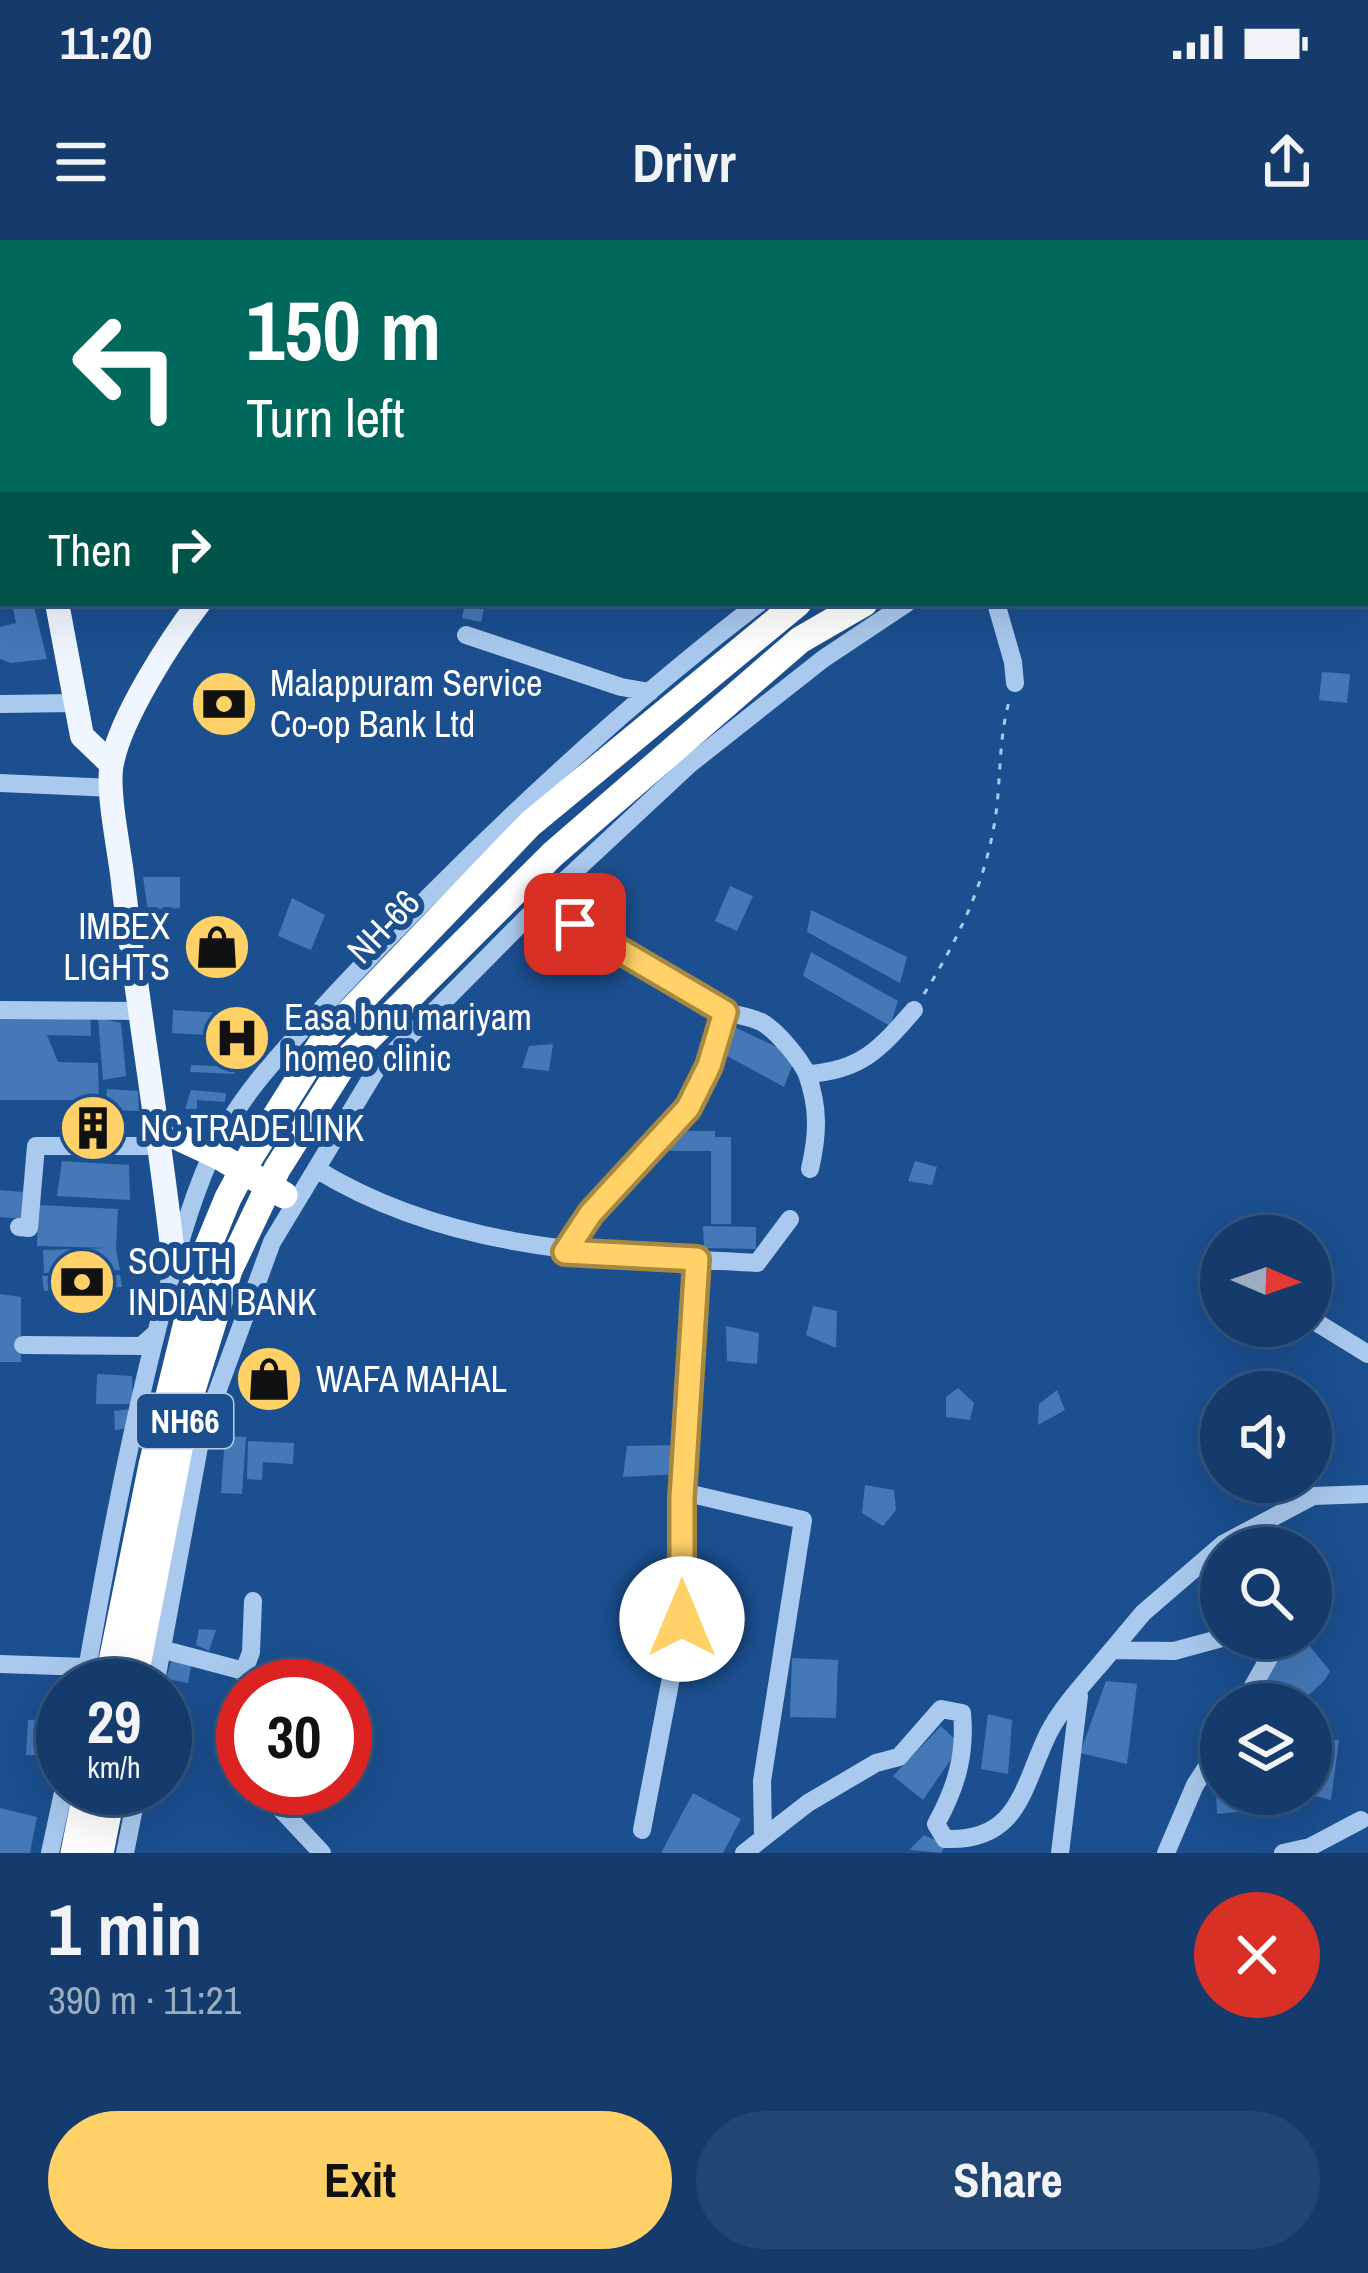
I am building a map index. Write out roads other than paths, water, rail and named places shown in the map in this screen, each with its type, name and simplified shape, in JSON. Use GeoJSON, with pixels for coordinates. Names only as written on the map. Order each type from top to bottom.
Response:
{"type":"FeatureCollection","features":[{"type":"Feature","properties":{"kind":"highway","name":"NH-66"},"geometry":{"type":"LineString","coordinates":[[99,1659],[202,1261],[239,1178],[326,1038],[530,824],[794,606]]}},
{"type":"Feature","properties":{"kind":"highway","name":"NH66"},"geometry":{"type":"LineString","coordinates":[[138,1659],[188,1403],[229,1270],[286,1189],[346,1060],[553,854],[800,640],[859,606]]}},
{"type":"Feature","properties":{"kind":"highway"},"geometry":{"type":"LineString","coordinates":[[160,1137],[216,1154],[286,1189]]}},
{"type":"Feature","properties":{"kind":"highway"},"geometry":{"type":"LineString","coordinates":[[74,1853],[82,1815]]}},
{"type":"Feature","properties":{"kind":"highway"},"geometry":{"type":"LineString","coordinates":[[100,1853],[107,1815]]}},
{"type":"Feature","properties":{"kind":"main road"},"geometry":{"type":"LineString","coordinates":[[58,606],[82,736],[112,776]]}},
{"type":"Feature","properties":{"kind":"main road"},"geometry":{"type":"LineString","coordinates":[[174,1264],[112,776],[136,704],[171,640],[198,606]]}},
{"type":"Feature","properties":{"kind":"street","name":"NH66"},"geometry":{"type":"LineString","coordinates":[[97,1659],[156,1333],[174,1264],[216,1154],[261,1075],[395,931],[547,783],[755,606]]}},
{"type":"Feature","properties":{"kind":"street","name":"NH66"},"geometry":{"type":"LineString","coordinates":[[159,1659],[201,1436],[272,1242],[286,1189],[316,1169],[376,1070],[541,904],[690,764],[824,659],[903,606]]}},
{"type":"Feature","properties":{"kind":"street"},"geometry":{"type":"LineString","coordinates":[[997,606],[1015,683]]}},
{"type":"Feature","properties":{"kind":"street"},"geometry":{"type":"LineString","coordinates":[[466,635],[621,687],[650,692]]}},
{"type":"Feature","properties":{"kind":"street"},"geometry":{"type":"LineString","coordinates":[[0,704],[76,704]]}},
{"type":"Feature","properties":{"kind":"street"},"geometry":{"type":"LineString","coordinates":[[0,783],[112,776]]}},
{"type":"Feature","properties":{"kind":"street"},"geometry":{"type":"LineString","coordinates":[[541,904],[725,1012],[764,1023],[797,1052],[817,1102],[818,1131],[810,1169]]}},
{"type":"Feature","properties":{"kind":"street"},"geometry":{"type":"LineString","coordinates":[[0,1010],[141,1011]]}},
{"type":"Feature","properties":{"kind":"street"},"geometry":{"type":"LineString","coordinates":[[807,1074],[838,1072],[878,1052],[914,1010]]}},
{"type":"Feature","properties":{"kind":"street"},"geometry":{"type":"LineString","coordinates":[[565,1252],[591,1213],[688,1108],[709,1066],[725,1012]]}},
{"type":"Feature","properties":{"kind":"street"},"geometry":{"type":"LineString","coordinates":[[19,1227],[29,1228],[36,1146],[160,1137]]}},
{"type":"Feature","properties":{"kind":"street"},"geometry":{"type":"LineString","coordinates":[[316,1169],[362,1198],[488,1238],[565,1252],[757,1263],[790,1219]]}},
{"type":"Feature","properties":{"kind":"street"},"geometry":{"type":"LineString","coordinates":[[642,1830],[682,1619],[683,1492],[697,1259]]}},
{"type":"Feature","properties":{"kind":"street"},"geometry":{"type":"LineString","coordinates":[[1332,1331],[1368,1354]]}},
{"type":"Feature","properties":{"kind":"street"},"geometry":{"type":"LineString","coordinates":[[23,1345],[141,1346],[156,1333]]}},
{"type":"Feature","properties":{"kind":"street"},"geometry":{"type":"LineString","coordinates":[[683,1492],[803,1520],[762,1781],[763,1835]]}},
{"type":"Feature","properties":{"kind":"street"},"geometry":{"type":"LineString","coordinates":[[744,1853],[808,1803],[876,1763],[899,1757],[941,1709],[962,1713],[963,1755],[954,1792],[936,1824],[945,1839],[972,1840],[997,1829],[1030,1784],[1049,1732],[1143,1612],[1223,1544],[1312,1496],[1368,1494]]}},
{"type":"Feature","properties":{"kind":"street"},"geometry":{"type":"LineString","coordinates":[[249,1659],[253,1601]]}},
{"type":"Feature","properties":{"kind":"street"},"geometry":{"type":"LineString","coordinates":[[1112,1650],[1174,1651],[1200,1644]]}},
{"type":"Feature","properties":{"kind":"street"},"geometry":{"type":"LineString","coordinates":[[161,1649],[216,1668]]}},
{"type":"Feature","properties":{"kind":"street"},"geometry":{"type":"LineString","coordinates":[[0,1664],[36,1670]]}},
{"type":"Feature","properties":{"kind":"street"},"geometry":{"type":"LineString","coordinates":[[1060,1853],[1080,1691]]}},
{"type":"Feature","properties":{"kind":"street"},"geometry":{"type":"LineString","coordinates":[[1166,1853],[1200,1777]]}},
{"type":"Feature","properties":{"kind":"street"},"geometry":{"type":"LineString","coordinates":[[50,1853],[58,1815]]}},
{"type":"Feature","properties":{"kind":"street"},"geometry":{"type":"LineString","coordinates":[[125,1853],[133,1815]]}},
{"type":"Feature","properties":{"kind":"street"},"geometry":{"type":"LineString","coordinates":[[286,1815],[322,1853]]}},
{"type":"Feature","properties":{"kind":"street"},"geometry":{"type":"LineString","coordinates":[[1283,1853],[1310,1847],[1360,1820]]}},
{"type":"Feature","properties":{"kind":"place","name":"Malappuram Service Co-op Bank Ltd"},"geometry":{"type":"Point","coordinates":[224,704]}},
{"type":"Feature","properties":{"kind":"place","name":"IMBEX LIGHTS"},"geometry":{"type":"Point","coordinates":[217,947]}},
{"type":"Feature","properties":{"kind":"place","name":"Easa bnu mariyam homeo clinic"},"geometry":{"type":"Point","coordinates":[237,1038]}},
{"type":"Feature","properties":{"kind":"place","name":"NC TRADE LINK"},"geometry":{"type":"Point","coordinates":[93,1128]}},
{"type":"Feature","properties":{"kind":"place","name":"SOUTH INDIAN BANK"},"geometry":{"type":"Point","coordinates":[82,1282]}},
{"type":"Feature","properties":{"kind":"place","name":"WAFA MAHAL"},"geometry":{"type":"Point","coordinates":[269,1379]}}]}
